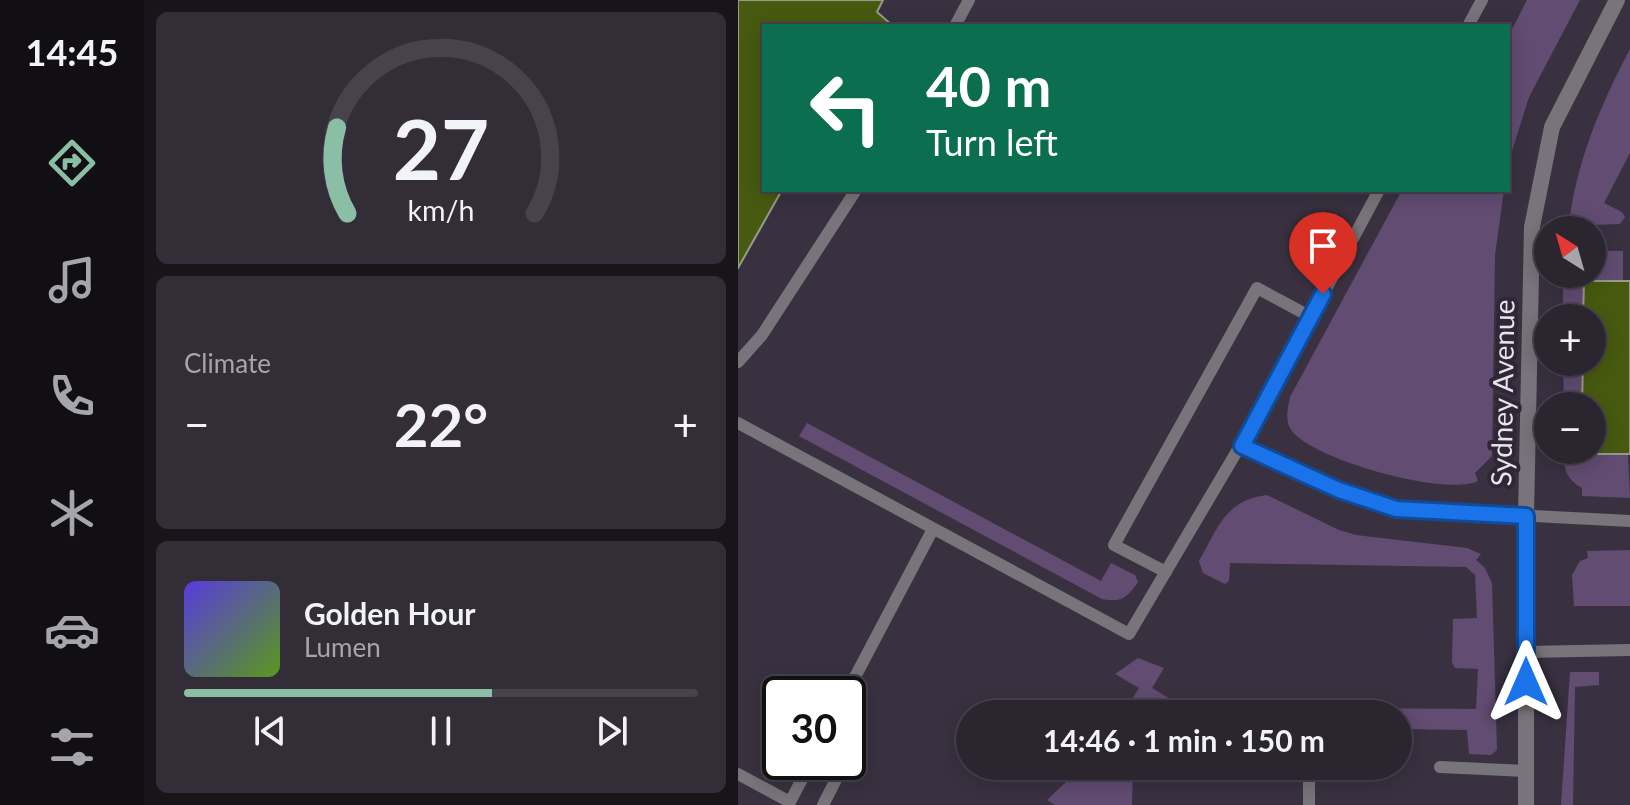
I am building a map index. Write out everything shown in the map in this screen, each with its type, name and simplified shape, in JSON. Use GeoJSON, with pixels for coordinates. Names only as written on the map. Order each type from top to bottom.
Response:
{"type":"FeatureCollection","features":[{"type":"Feature","properties":{"kind":"street","name":"Sydney Avenue"},"geometry":{"type":"LineString","coordinates":[[1526,805],[1526,516],[1532,227],[1552,127],[1617,0]]}},
{"type":"Feature","properties":{"kind":"lane"},"geometry":{"type":"LineString","coordinates":[[956,24],[969,0]]}},
{"type":"Feature","properties":{"kind":"lane"},"geometry":{"type":"LineString","coordinates":[[1469,24],[1482,0]]}},
{"type":"Feature","properties":{"kind":"lane"},"geometry":{"type":"LineString","coordinates":[[738,362],[762,335],[855,192]]}},
{"type":"Feature","properties":{"kind":"lane"},"geometry":{"type":"LineString","coordinates":[[738,423],[1129,634],[1242,446],[1378,192]]}},
{"type":"Feature","properties":{"kind":"lane"},"geometry":{"type":"LineString","coordinates":[[1166,572],[1114,545],[1257,288],[1311,317]]}},
{"type":"Feature","properties":{"kind":"lane"},"geometry":{"type":"LineString","coordinates":[[1242,446],[1339,490],[1396,509],[1630,521]]}},
{"type":"Feature","properties":{"kind":"lane"},"geometry":{"type":"LineString","coordinates":[[855,676],[933,529]]}},
{"type":"Feature","properties":{"kind":"lane"},"geometry":{"type":"LineString","coordinates":[[1526,652],[1630,650]]}},
{"type":"Feature","properties":{"kind":"lane"},"geometry":{"type":"LineString","coordinates":[[1440,767],[1526,771]]}},
{"type":"Feature","properties":{"kind":"lane"},"geometry":{"type":"LineString","coordinates":[[738,774],[790,802],[802,780]]}},
{"type":"Feature","properties":{"kind":"lane"},"geometry":{"type":"LineString","coordinates":[[823,805],[836,780]]}},
{"type":"Feature","properties":{"kind":"lane"},"geometry":{"type":"LineString","coordinates":[[1309,780],[1309,805]]}},
{"type":"Feature","properties":{"kind":"shaded area"},"geometry":{"type":"Polygon","coordinates":[[[1527,0],[1580,0],[1529,97],[1510,158],[1510,33],[1527,0]]]}},
{"type":"Feature","properties":{"kind":"shaded area"},"geometry":{"type":"Polygon","coordinates":[[[1630,49],[1630,153],[1604,203],[1622,212],[1625,217],[1620,224],[1606,224],[1606,216],[1570,216],[1590,136],[1630,49]]]}},
{"type":"Feature","properties":{"kind":"shaded area"},"geometry":{"type":"Polygon","coordinates":[[[1401,192],[1504,192],[1495,255],[1492,456],[1475,473],[1478,481],[1462,485],[1409,479],[1349,463],[1322,452],[1290,428],[1287,413],[1290,397],[1401,192]]]}},
{"type":"Feature","properties":{"kind":"shaded area"},"geometry":{"type":"Polygon","coordinates":[[[1606,251],[1623,251],[1623,281],[1606,281],[1606,251]]]}},
{"type":"Feature","properties":{"kind":"shaded area"},"geometry":{"type":"Polygon","coordinates":[[[1563,288],[1584,288],[1583,304],[1563,304],[1563,288]]]}},
{"type":"Feature","properties":{"kind":"shaded area"},"geometry":{"type":"Polygon","coordinates":[[[1563,376],[1583,376],[1582,392],[1564,392],[1563,376]]]}},
{"type":"Feature","properties":{"kind":"shaded area"},"geometry":{"type":"Polygon","coordinates":[[[807,423],[1101,581],[1111,563],[1135,575],[1138,582],[1123,598],[1102,599],[799,436],[807,423]]]}},
{"type":"Feature","properties":{"kind":"shaded area"},"geometry":{"type":"Polygon","coordinates":[[[1606,454],[1628,454],[1630,498],[1582,496],[1582,488],[1572,481],[1564,464],[1606,464],[1606,454]]]}},
{"type":"Feature","properties":{"kind":"shaded area"},"geometry":{"type":"Polygon","coordinates":[[[1267,495],[1339,530],[1356,535],[1467,548],[1481,554],[1476,560],[1485,568],[1492,583],[1497,750],[1491,755],[1469,754],[1467,730],[1412,729],[1412,709],[1476,709],[1478,669],[1455,668],[1452,662],[1453,619],[1477,618],[1475,575],[1466,567],[1230,563],[1229,581],[1225,584],[1203,573],[1199,561],[1224,518],[1232,509],[1253,498],[1267,495]]]}},
{"type":"Feature","properties":{"kind":"shaded area"},"geometry":{"type":"Polygon","coordinates":[[[1630,550],[1630,606],[1574,606],[1572,575],[1580,561],[1588,558],[1587,551],[1630,550]]]}},
{"type":"Feature","properties":{"kind":"shaded area"},"geometry":{"type":"Polygon","coordinates":[[[1138,658],[1164,668],[1152,688],[1172,700],[1132,700],[1139,688],[1115,674],[1138,658]]]}},
{"type":"Feature","properties":{"kind":"shaded area"},"geometry":{"type":"Polygon","coordinates":[[[1570,672],[1599,672],[1599,685],[1575,687],[1573,805],[1561,805],[1570,672]]]}},
{"type":"Feature","properties":{"kind":"shaded area"},"geometry":{"type":"Polygon","coordinates":[[[1068,780],[1133,780],[1132,805],[1055,805],[1047,800],[1068,780]]]}},
{"type":"Feature","properties":{"kind":"building"},"geometry":{"type":"Polygon","coordinates":[[[738,0],[883,0],[877,12],[891,24],[762,24],[762,192],[781,192],[738,268],[738,0]]]}},
{"type":"Feature","properties":{"kind":"building"},"geometry":{"type":"Polygon","coordinates":[[[1606,281],[1630,281],[1630,454],[1606,454],[1606,392],[1582,392],[1583,376],[1606,376],[1606,304],[1583,304],[1584,288],[1606,288],[1606,281]]]}},
{"type":"Feature","properties":{"kind":"route"},"geometry":{"type":"LineString","coordinates":[[1323,294],[1242,446],[1339,490],[1396,509],[1526,516],[1526,682]]}}]}
